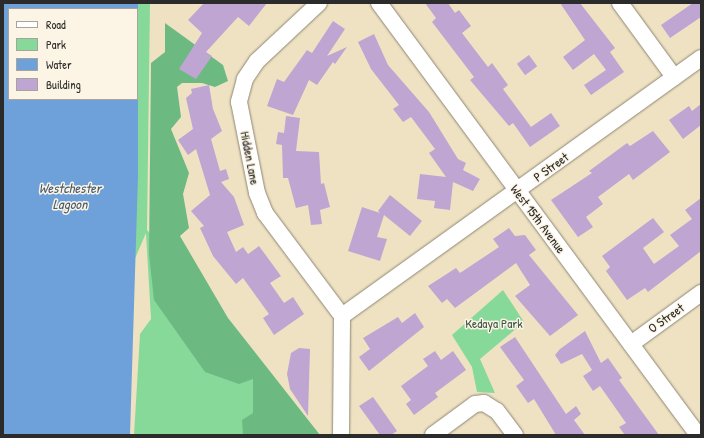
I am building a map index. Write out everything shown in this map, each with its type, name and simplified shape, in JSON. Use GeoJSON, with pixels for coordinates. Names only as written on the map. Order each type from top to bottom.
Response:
{"type":"FeatureCollection","features":[{"type":"Feature","properties":{"kind":"street","name":"Hidden Lane"},"geometry":{"type":"LineString","coordinates":[[319,3],[258,61],[244,79],[239,102],[257,193],[265,214],[342,316]]}},
{"type":"Feature","properties":{"kind":"street","name":"West 15th Avenue"},"geometry":{"type":"LineString","coordinates":[[379,3],[698,435]]}},
{"type":"Feature","properties":{"kind":"street"},"geometry":{"type":"LineString","coordinates":[[620,3],[674,77]]}},
{"type":"Feature","properties":{"kind":"street","name":"P Street"},"geometry":{"type":"LineString","coordinates":[[342,316],[701,58]]}},
{"type":"Feature","properties":{"kind":"street","name":"O Street"},"geometry":{"type":"LineString","coordinates":[[631,344],[701,293]]}},
{"type":"Feature","properties":{"kind":"street"},"geometry":{"type":"LineString","coordinates":[[341,435],[342,316]]}},
{"type":"Feature","properties":{"kind":"street"},"geometry":{"type":"LineString","coordinates":[[432,435],[475,404],[484,403],[497,411],[515,435]]}},
{"type":"Feature","properties":{"kind":"green space"},"geometry":{"type":"Polygon","coordinates":[[[122,3],[150,3],[147,230],[316,435],[134,435],[140,334],[151,319],[146,233],[124,284],[138,100],[138,8],[122,3]]]}},
{"type":"Feature","properties":{"kind":"green space"},"geometry":{"type":"Polygon","coordinates":[[[165,23],[223,65],[228,81],[215,87],[202,83],[182,83],[177,87],[181,117],[171,129],[189,173],[183,194],[189,228],[180,236],[228,318],[320,435],[243,435],[242,420],[253,413],[253,379],[239,384],[205,372],[154,300],[149,254],[151,63],[165,52],[165,23]]]}},
{"type":"Feature","properties":{"kind":"green space","name":"Kedaya Park"},"geometry":{"type":"Polygon","coordinates":[[[503,290],[524,322],[480,359],[495,393],[477,392],[472,367],[452,335],[503,290]]]}},
{"type":"Feature","properties":{"kind":"water","name":"Westchester Lagoon"},"geometry":{"type":"Polygon","coordinates":[[[3,3],[138,3],[138,8],[8,8],[8,100],[138,100],[138,176],[130,435],[3,435],[3,3]]]}},
{"type":"Feature","properties":{"kind":"building"},"geometry":{"type":"Polygon","coordinates":[[[204,3],[267,3],[249,26],[238,17],[206,52],[212,56],[196,79],[179,69],[202,33],[188,20],[204,3]]]}},
{"type":"Feature","properties":{"kind":"building"},"geometry":{"type":"Polygon","coordinates":[[[425,3],[448,3],[455,13],[459,10],[471,26],[462,33],[488,67],[492,63],[508,85],[503,89],[531,127],[551,113],[560,126],[530,147],[513,123],[509,126],[470,80],[474,77],[432,22],[436,18],[425,3]]]}},
{"type":"Feature","properties":{"kind":"building"},"geometry":{"type":"Polygon","coordinates":[[[560,3],[580,3],[615,48],[610,52],[624,72],[591,95],[584,85],[606,70],[594,54],[573,70],[563,57],[585,40],[560,3]]]}},
{"type":"Feature","properties":{"kind":"building"},"geometry":{"type":"Polygon","coordinates":[[[693,3],[701,3],[701,17],[670,38],[661,25],[693,3]]]}},
{"type":"Feature","properties":{"kind":"building"},"geometry":{"type":"Polygon","coordinates":[[[333,21],[345,29],[327,56],[347,47],[335,64],[333,62],[317,85],[309,80],[293,115],[267,106],[277,79],[284,82],[307,50],[312,53],[333,21]]]}},
{"type":"Feature","properties":{"kind":"building"},"geometry":{"type":"Polygon","coordinates":[[[374,34],[388,65],[429,112],[458,159],[466,163],[463,170],[480,179],[473,191],[453,182],[450,210],[434,208],[435,201],[417,199],[420,174],[446,177],[429,153],[435,149],[411,117],[403,122],[393,109],[399,105],[371,69],[358,42],[374,34]]]}},
{"type":"Feature","properties":{"kind":"building"},"geometry":{"type":"Polygon","coordinates":[[[529,55],[537,66],[525,75],[517,64],[529,55]]]}},
{"type":"Feature","properties":{"kind":"building"},"geometry":{"type":"Polygon","coordinates":[[[209,85],[213,109],[222,131],[211,139],[220,171],[226,169],[229,179],[221,182],[234,197],[244,225],[227,232],[236,252],[243,247],[248,254],[259,246],[281,276],[270,283],[284,303],[293,297],[304,314],[274,335],[263,318],[269,314],[243,278],[236,284],[213,256],[200,228],[204,226],[191,211],[210,195],[196,149],[188,155],[178,140],[193,129],[186,98],[192,93],[191,89],[209,85]]]}},
{"type":"Feature","properties":{"kind":"building"},"geometry":{"type":"Polygon","coordinates":[[[701,104],[701,125],[683,139],[669,120],[689,106],[692,111],[701,104]]]}},
{"type":"Feature","properties":{"kind":"building"},"geometry":{"type":"Polygon","coordinates":[[[286,116],[300,118],[296,151],[319,152],[321,184],[324,183],[330,207],[320,210],[322,224],[311,225],[308,205],[296,208],[288,178],[283,178],[282,145],[276,144],[278,132],[284,133],[286,116]]]}},
{"type":"Feature","properties":{"kind":"building"},"geometry":{"type":"Polygon","coordinates":[[[653,131],[670,152],[633,180],[629,174],[598,197],[603,204],[586,217],[593,227],[578,237],[551,200],[592,173],[589,171],[627,143],[630,146],[653,131]]]}},
{"type":"Feature","properties":{"kind":"building"},"geometry":{"type":"Polygon","coordinates":[[[390,195],[422,221],[410,236],[384,215],[377,237],[387,239],[380,261],[348,251],[362,207],[380,213],[378,211],[390,195]]]}},
{"type":"Feature","properties":{"kind":"building"},"geometry":{"type":"Polygon","coordinates":[[[701,198],[701,251],[648,292],[645,288],[627,300],[606,271],[610,267],[602,256],[653,218],[664,232],[643,248],[654,264],[679,246],[670,235],[692,219],[685,210],[701,198]]]}},
{"type":"Feature","properties":{"kind":"building"},"geometry":{"type":"Polygon","coordinates":[[[509,228],[515,236],[525,235],[536,250],[529,255],[578,315],[550,336],[515,296],[530,285],[516,263],[455,308],[447,299],[442,303],[428,286],[456,268],[460,273],[499,247],[493,239],[509,228]]]}},
{"type":"Feature","properties":{"kind":"building"},"geometry":{"type":"Polygon","coordinates":[[[415,313],[424,327],[369,371],[359,357],[370,349],[363,338],[398,317],[402,323],[415,313]]]}},
{"type":"Feature","properties":{"kind":"building"},"geometry":{"type":"Polygon","coordinates":[[[585,331],[601,363],[608,358],[622,378],[619,380],[659,435],[625,435],[619,427],[626,423],[600,386],[593,391],[583,376],[592,370],[582,354],[561,364],[555,355],[560,349],[585,331]]]}},
{"type":"Feature","properties":{"kind":"building"},"geometry":{"type":"Polygon","coordinates":[[[515,337],[566,414],[576,406],[581,414],[574,420],[585,435],[556,435],[534,399],[528,403],[516,386],[524,380],[500,347],[515,337]]]}},
{"type":"Feature","properties":{"kind":"building"},"geometry":{"type":"Polygon","coordinates":[[[299,348],[310,349],[308,416],[290,389],[287,374],[291,353],[299,348]]]}},
{"type":"Feature","properties":{"kind":"building"},"geometry":{"type":"Polygon","coordinates":[[[435,351],[441,360],[453,351],[466,370],[435,393],[438,397],[414,415],[406,404],[411,400],[401,386],[428,366],[423,359],[435,351]]]}},
{"type":"Feature","properties":{"kind":"building"},"geometry":{"type":"Polygon","coordinates":[[[373,397],[397,431],[391,435],[380,435],[359,406],[373,397]]]}}]}
